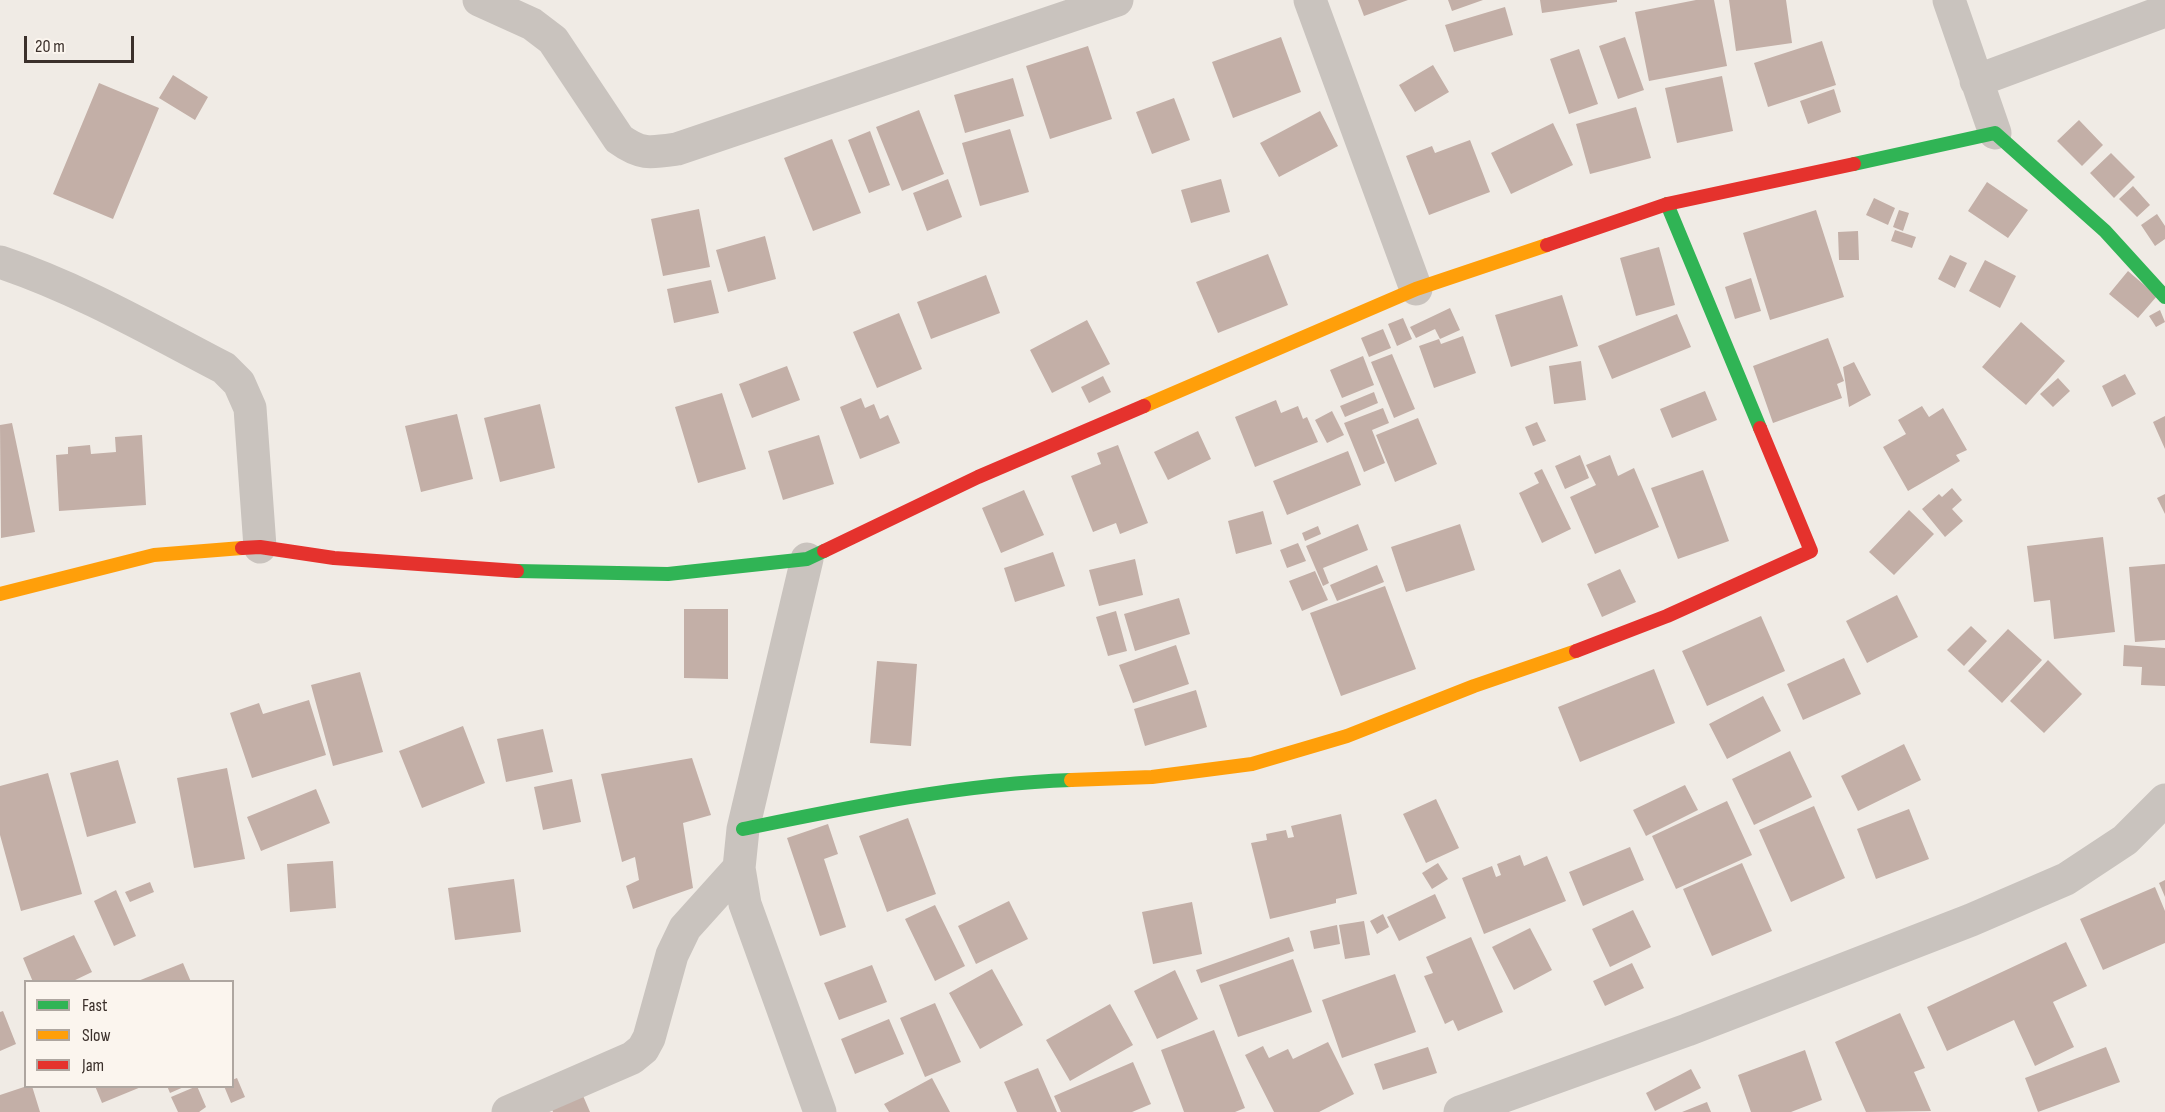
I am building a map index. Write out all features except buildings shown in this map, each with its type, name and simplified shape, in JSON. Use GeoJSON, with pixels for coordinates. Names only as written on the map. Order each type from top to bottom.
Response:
{"type":"FeatureCollection","features":[{"type":"Feature","properties":{"kind":"street"},"geometry":{"type":"LineString","coordinates":[[479,0],[532,24],[553,40],[619,139],[634,150],[649,153],[677,149],[1058,10],[1117,0]]}},
{"type":"Feature","properties":{"kind":"street"},"geometry":{"type":"LineString","coordinates":[[1310,0],[1416,289]]}},
{"type":"Feature","properties":{"kind":"street"},"geometry":{"type":"LineString","coordinates":[[1949,0],[1995,133],[2047,176],[2138,263],[2165,297]]}},
{"type":"Feature","properties":{"kind":"street"},"geometry":{"type":"LineString","coordinates":[[1976,81],[2165,11]]}},
{"type":"Feature","properties":{"kind":"street"},"geometry":{"type":"LineString","coordinates":[[0,594],[154,555],[260,547],[334,558],[554,574],[668,574],[807,559],[978,477],[1416,289],[1667,204],[1995,133]]}},
{"type":"Feature","properties":{"kind":"street"},"geometry":{"type":"LineString","coordinates":[[743,829],[855,806],[1020,782],[1152,777],[1252,764],[1347,736],[1474,686],[1568,654],[1667,616],[1811,551],[1667,204]]}},
{"type":"Feature","properties":{"kind":"street"},"geometry":{"type":"LineString","coordinates":[[0,262],[40,275],[99,303],[224,369],[238,383],[250,408],[260,547]]}},
{"type":"Feature","properties":{"kind":"street"},"geometry":{"type":"LineString","coordinates":[[807,559],[743,829],[738,868],[745,904],[820,1112]]}},
{"type":"Feature","properties":{"kind":"street"},"geometry":{"type":"LineString","coordinates":[[1460,1112],[1709,1022],[1971,920],[2066,879],[2125,840],[2165,800]]}},
{"type":"Feature","properties":{"kind":"street"},"geometry":{"type":"LineString","coordinates":[[508,1112],[632,1058],[643,1049],[649,1038],[672,955],[685,928],[738,868]]}},
{"type":"Feature","properties":{"kind":"traffic: fast"},"geometry":{"type":"LineString","coordinates":[[1854,164],[1995,133],[2105,231],[2165,297]]}},
{"type":"Feature","properties":{"kind":"traffic: fast"},"geometry":{"type":"LineString","coordinates":[[1667,204],[1760,428]]}},
{"type":"Feature","properties":{"kind":"traffic: fast"},"geometry":{"type":"LineString","coordinates":[[517,571],[668,574],[807,559],[824,551]]}},
{"type":"Feature","properties":{"kind":"traffic: fast"},"geometry":{"type":"LineString","coordinates":[[743,829],[947,791],[1071,780]]}},
{"type":"Feature","properties":{"kind":"traffic: slow"},"geometry":{"type":"LineString","coordinates":[[1144,406],[1416,289],[1547,245]]}},
{"type":"Feature","properties":{"kind":"traffic: slow"},"geometry":{"type":"LineString","coordinates":[[0,594],[154,555],[242,548]]}},
{"type":"Feature","properties":{"kind":"traffic: slow"},"geometry":{"type":"LineString","coordinates":[[1071,780],[1152,777],[1252,764],[1347,736],[1474,686],[1576,651]]}},
{"type":"Feature","properties":{"kind":"traffic: jam"},"geometry":{"type":"LineString","coordinates":[[1547,245],[1667,204],[1854,164]]}},
{"type":"Feature","properties":{"kind":"traffic: jam"},"geometry":{"type":"LineString","coordinates":[[824,551],[978,477],[1144,406]]}},
{"type":"Feature","properties":{"kind":"traffic: jam"},"geometry":{"type":"LineString","coordinates":[[1576,651],[1667,616],[1811,551],[1760,428]]}},
{"type":"Feature","properties":{"kind":"traffic: jam"},"geometry":{"type":"LineString","coordinates":[[242,548],[260,547],[334,558],[517,571]]}}]}
